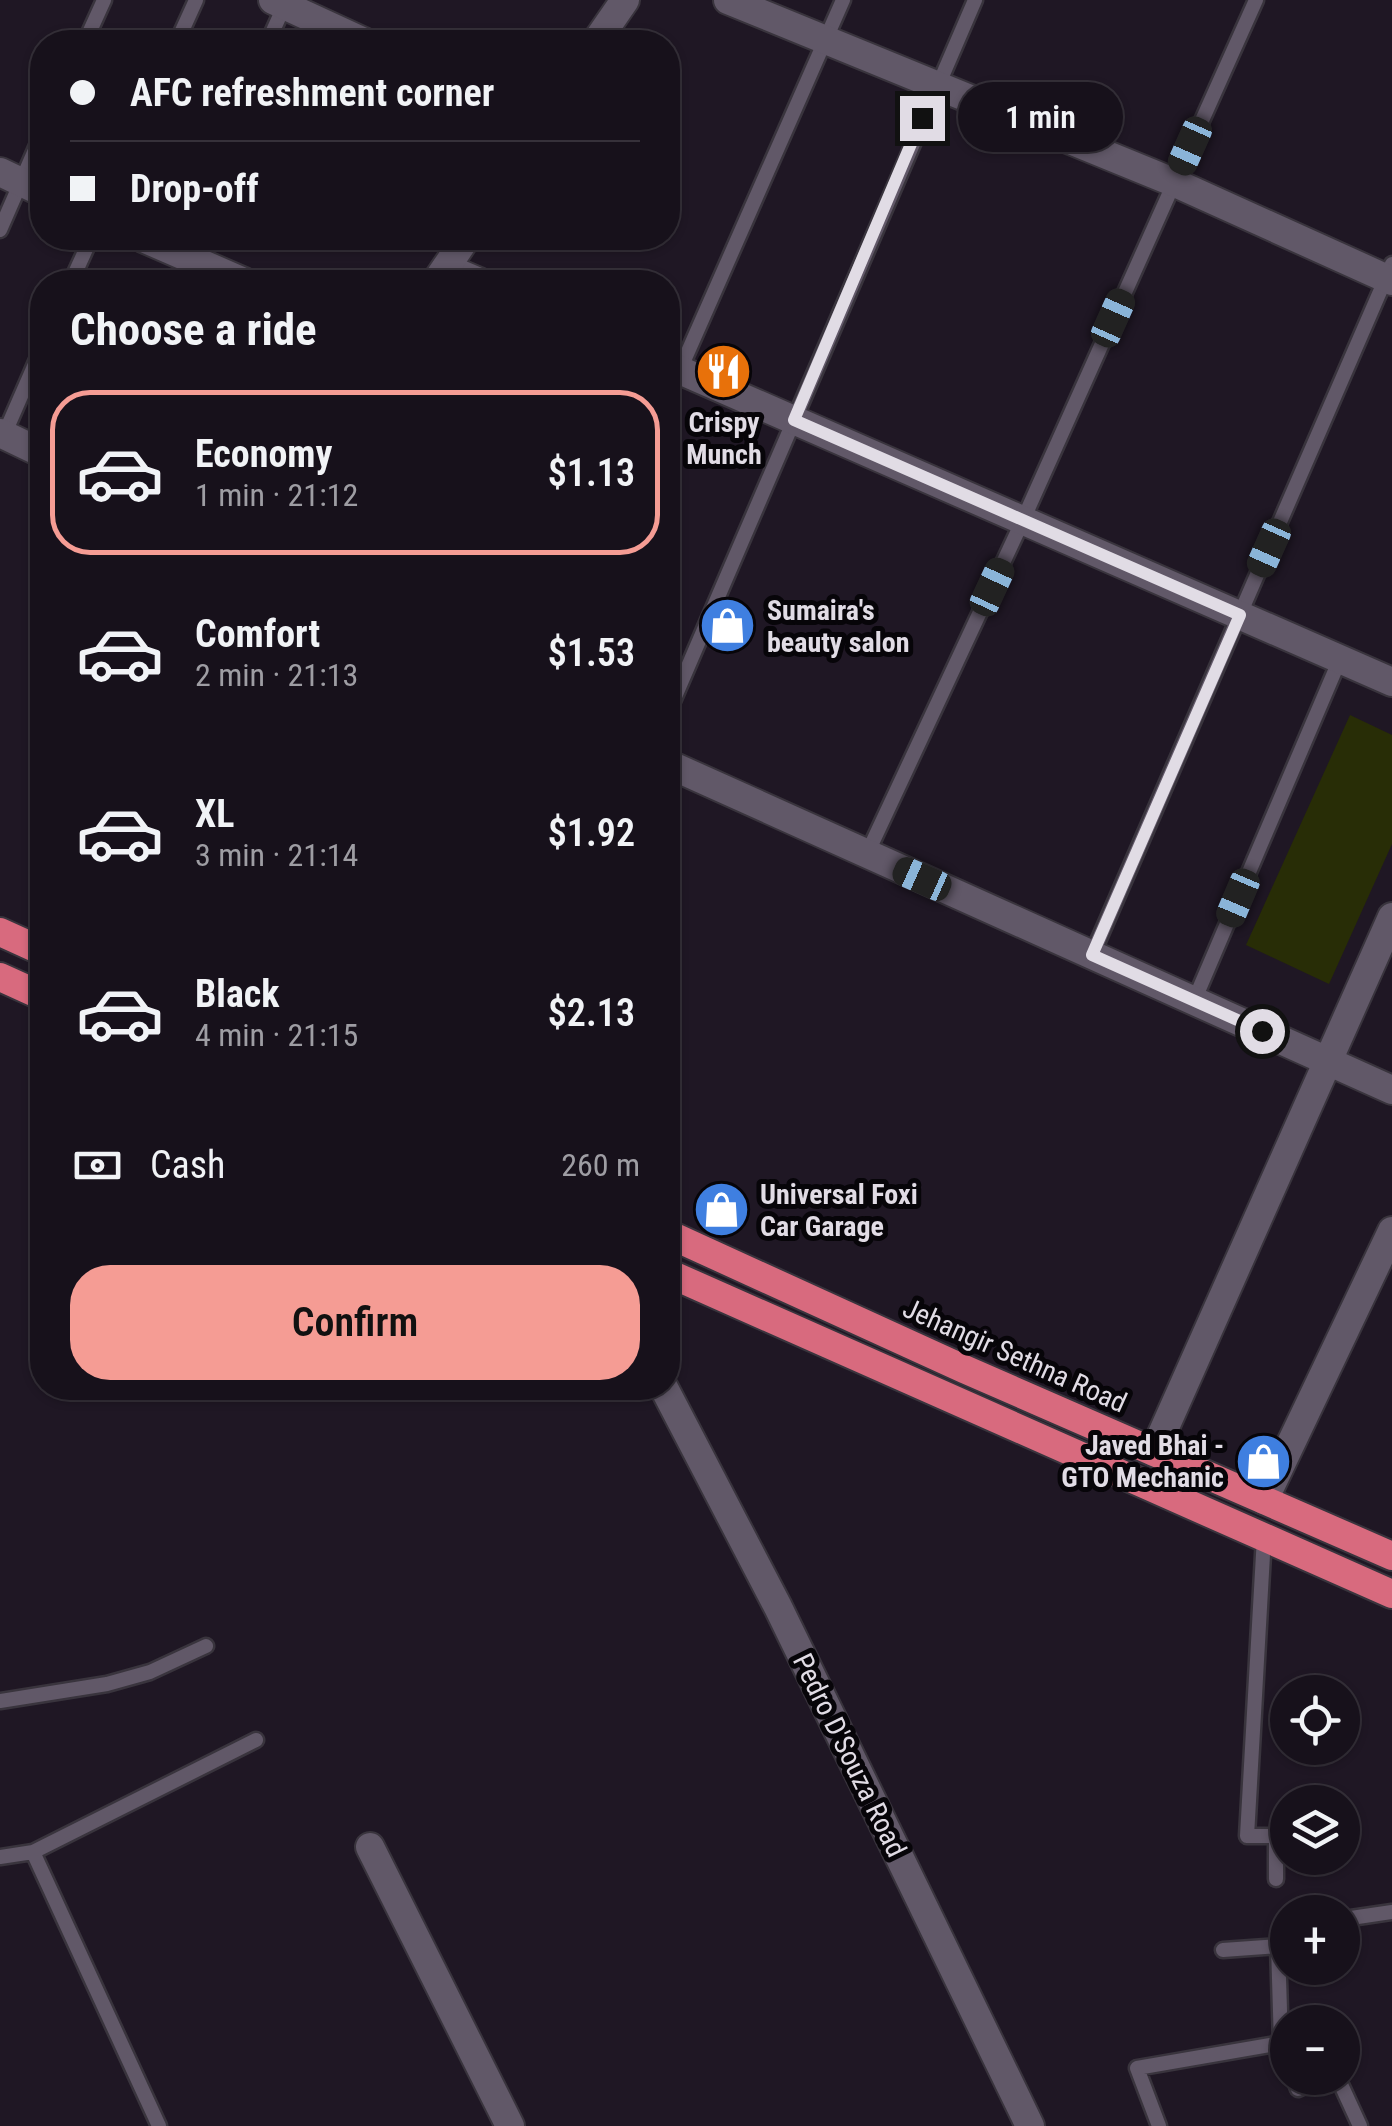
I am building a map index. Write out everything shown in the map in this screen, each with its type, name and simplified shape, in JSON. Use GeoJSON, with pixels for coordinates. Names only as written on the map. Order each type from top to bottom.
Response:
{"type":"FeatureCollection","features":[{"type":"Feature","properties":{"kind":"highway"},"geometry":{"type":"LineString","coordinates":[[0,932],[30,946]]}},
{"type":"Feature","properties":{"kind":"highway"},"geometry":{"type":"LineString","coordinates":[[0,977],[30,991]]}},
{"type":"Feature","properties":{"kind":"highway","name":"Jehangir Sethna Road"},"geometry":{"type":"LineString","coordinates":[[680,1239],[1392,1556]]}},
{"type":"Feature","properties":{"kind":"highway"},"geometry":{"type":"LineString","coordinates":[[680,1279],[1392,1594]]}},
{"type":"Feature","properties":{"kind":"street"},"geometry":{"type":"LineString","coordinates":[[604,30],[624,0]]}},
{"type":"Feature","properties":{"kind":"street"},"geometry":{"type":"LineString","coordinates":[[728,0],[1174,182],[1390,275]]}},
{"type":"Feature","properties":{"kind":"street"},"geometry":{"type":"LineString","coordinates":[[282,2],[339,30]]}},
{"type":"Feature","properties":{"kind":"street"},"geometry":{"type":"LineString","coordinates":[[188,250],[223,270]]}},
{"type":"Feature","properties":{"kind":"street"},"geometry":{"type":"LineString","coordinates":[[680,370],[1392,682]]}},
{"type":"Feature","properties":{"kind":"street"},"geometry":{"type":"LineString","coordinates":[[2,434],[30,447]]}},
{"type":"Feature","properties":{"kind":"street"},"geometry":{"type":"LineString","coordinates":[[680,769],[1392,1090]]}},
{"type":"Feature","properties":{"kind":"street"},"geometry":{"type":"LineString","coordinates":[[1154,1452],[1392,917]]}},
{"type":"Feature","properties":{"kind":"street"},"geometry":{"type":"LineString","coordinates":[[1264,1500],[1392,1231]]}},
{"type":"Feature","properties":{"kind":"street","name":"Pedro D'Souza Road"},"geometry":{"type":"LineString","coordinates":[[670,1400],[778,1607],[1030,2126]]}},
{"type":"Feature","properties":{"kind":"street"},"geometry":{"type":"LineString","coordinates":[[370,1847],[510,2126]]}},
{"type":"Feature","properties":{"kind":"lane"},"geometry":{"type":"LineString","coordinates":[[90,30],[104,0]]}},
{"type":"Feature","properties":{"kind":"lane"},"geometry":{"type":"LineString","coordinates":[[182,30],[196,0]]}},
{"type":"Feature","properties":{"kind":"lane"},"geometry":{"type":"LineString","coordinates":[[680,352],[843,0]]}},
{"type":"Feature","properties":{"kind":"lane"},"geometry":{"type":"LineString","coordinates":[[680,686],[975,0]]}},
{"type":"Feature","properties":{"kind":"lane"},"geometry":{"type":"LineString","coordinates":[[867,854],[1023,520],[1256,0]]}},
{"type":"Feature","properties":{"kind":"lane"},"geometry":{"type":"LineString","coordinates":[[272,30],[282,2]]}},
{"type":"Feature","properties":{"kind":"lane"},"geometry":{"type":"LineString","coordinates":[[0,230],[21,182]]}},
{"type":"Feature","properties":{"kind":"lane"},"geometry":{"type":"LineString","coordinates":[[1092,955],[1390,275]]}},
{"type":"Feature","properties":{"kind":"lane"},"geometry":{"type":"LineString","coordinates":[[2,434],[30,374]]}},
{"type":"Feature","properties":{"kind":"lane"},"geometry":{"type":"LineString","coordinates":[[1194,1001],[1340,659]]}},
{"type":"Feature","properties":{"kind":"lane"},"geometry":{"type":"LineString","coordinates":[[1264,1537],[1247,1836],[1276,1836],[1276,1879]]}},
{"type":"Feature","properties":{"kind":"lane"},"geometry":{"type":"LineString","coordinates":[[0,1701],[107,1684],[150,1672],[206,1646]]}},
{"type":"Feature","properties":{"kind":"lane"},"geometry":{"type":"LineString","coordinates":[[0,1857],[32,1852],[256,1740]]}},
{"type":"Feature","properties":{"kind":"lane"},"geometry":{"type":"LineString","coordinates":[[32,1852],[159,2126]]}},
{"type":"Feature","properties":{"kind":"lane"},"geometry":{"type":"LineString","coordinates":[[1360,1917],[1392,1912]]}},
{"type":"Feature","properties":{"kind":"lane"},"geometry":{"type":"LineString","coordinates":[[1223,1950],[1278,1946],[1279,2005]]}},
{"type":"Feature","properties":{"kind":"lane"},"geometry":{"type":"LineString","coordinates":[[1159,2126],[1137,2068],[1270,2045]]}},
{"type":"Feature","properties":{"kind":"lane"},"geometry":{"type":"LineString","coordinates":[[1346,2095],[1360,2126]]}},
{"type":"Feature","properties":{"kind":"green space"},"geometry":{"type":"Polygon","coordinates":[[[1350,715],[1392,735],[1392,844],[1329,984],[1246,945],[1350,715]]]}},
{"type":"Feature","properties":{"kind":"place","name":"Crispy Munch"},"geometry":{"type":"Point","coordinates":[724,371]}},
{"type":"Feature","properties":{"kind":"place","name":"Sumaira's beauty salon"},"geometry":{"type":"Point","coordinates":[728,626]}},
{"type":"Feature","properties":{"kind":"place","name":"Universal Foxi Car Garage"},"geometry":{"type":"Point","coordinates":[721,1210]}},
{"type":"Feature","properties":{"kind":"place","name":"Javed Bhai - GTO Mechanic"},"geometry":{"type":"Point","coordinates":[1263,1461]}},
{"type":"Feature","properties":{"kind":"route"},"geometry":{"type":"LineString","coordinates":[[922,118],[794,420],[1240,615],[1092,955],[1262,1031]]}}]}
